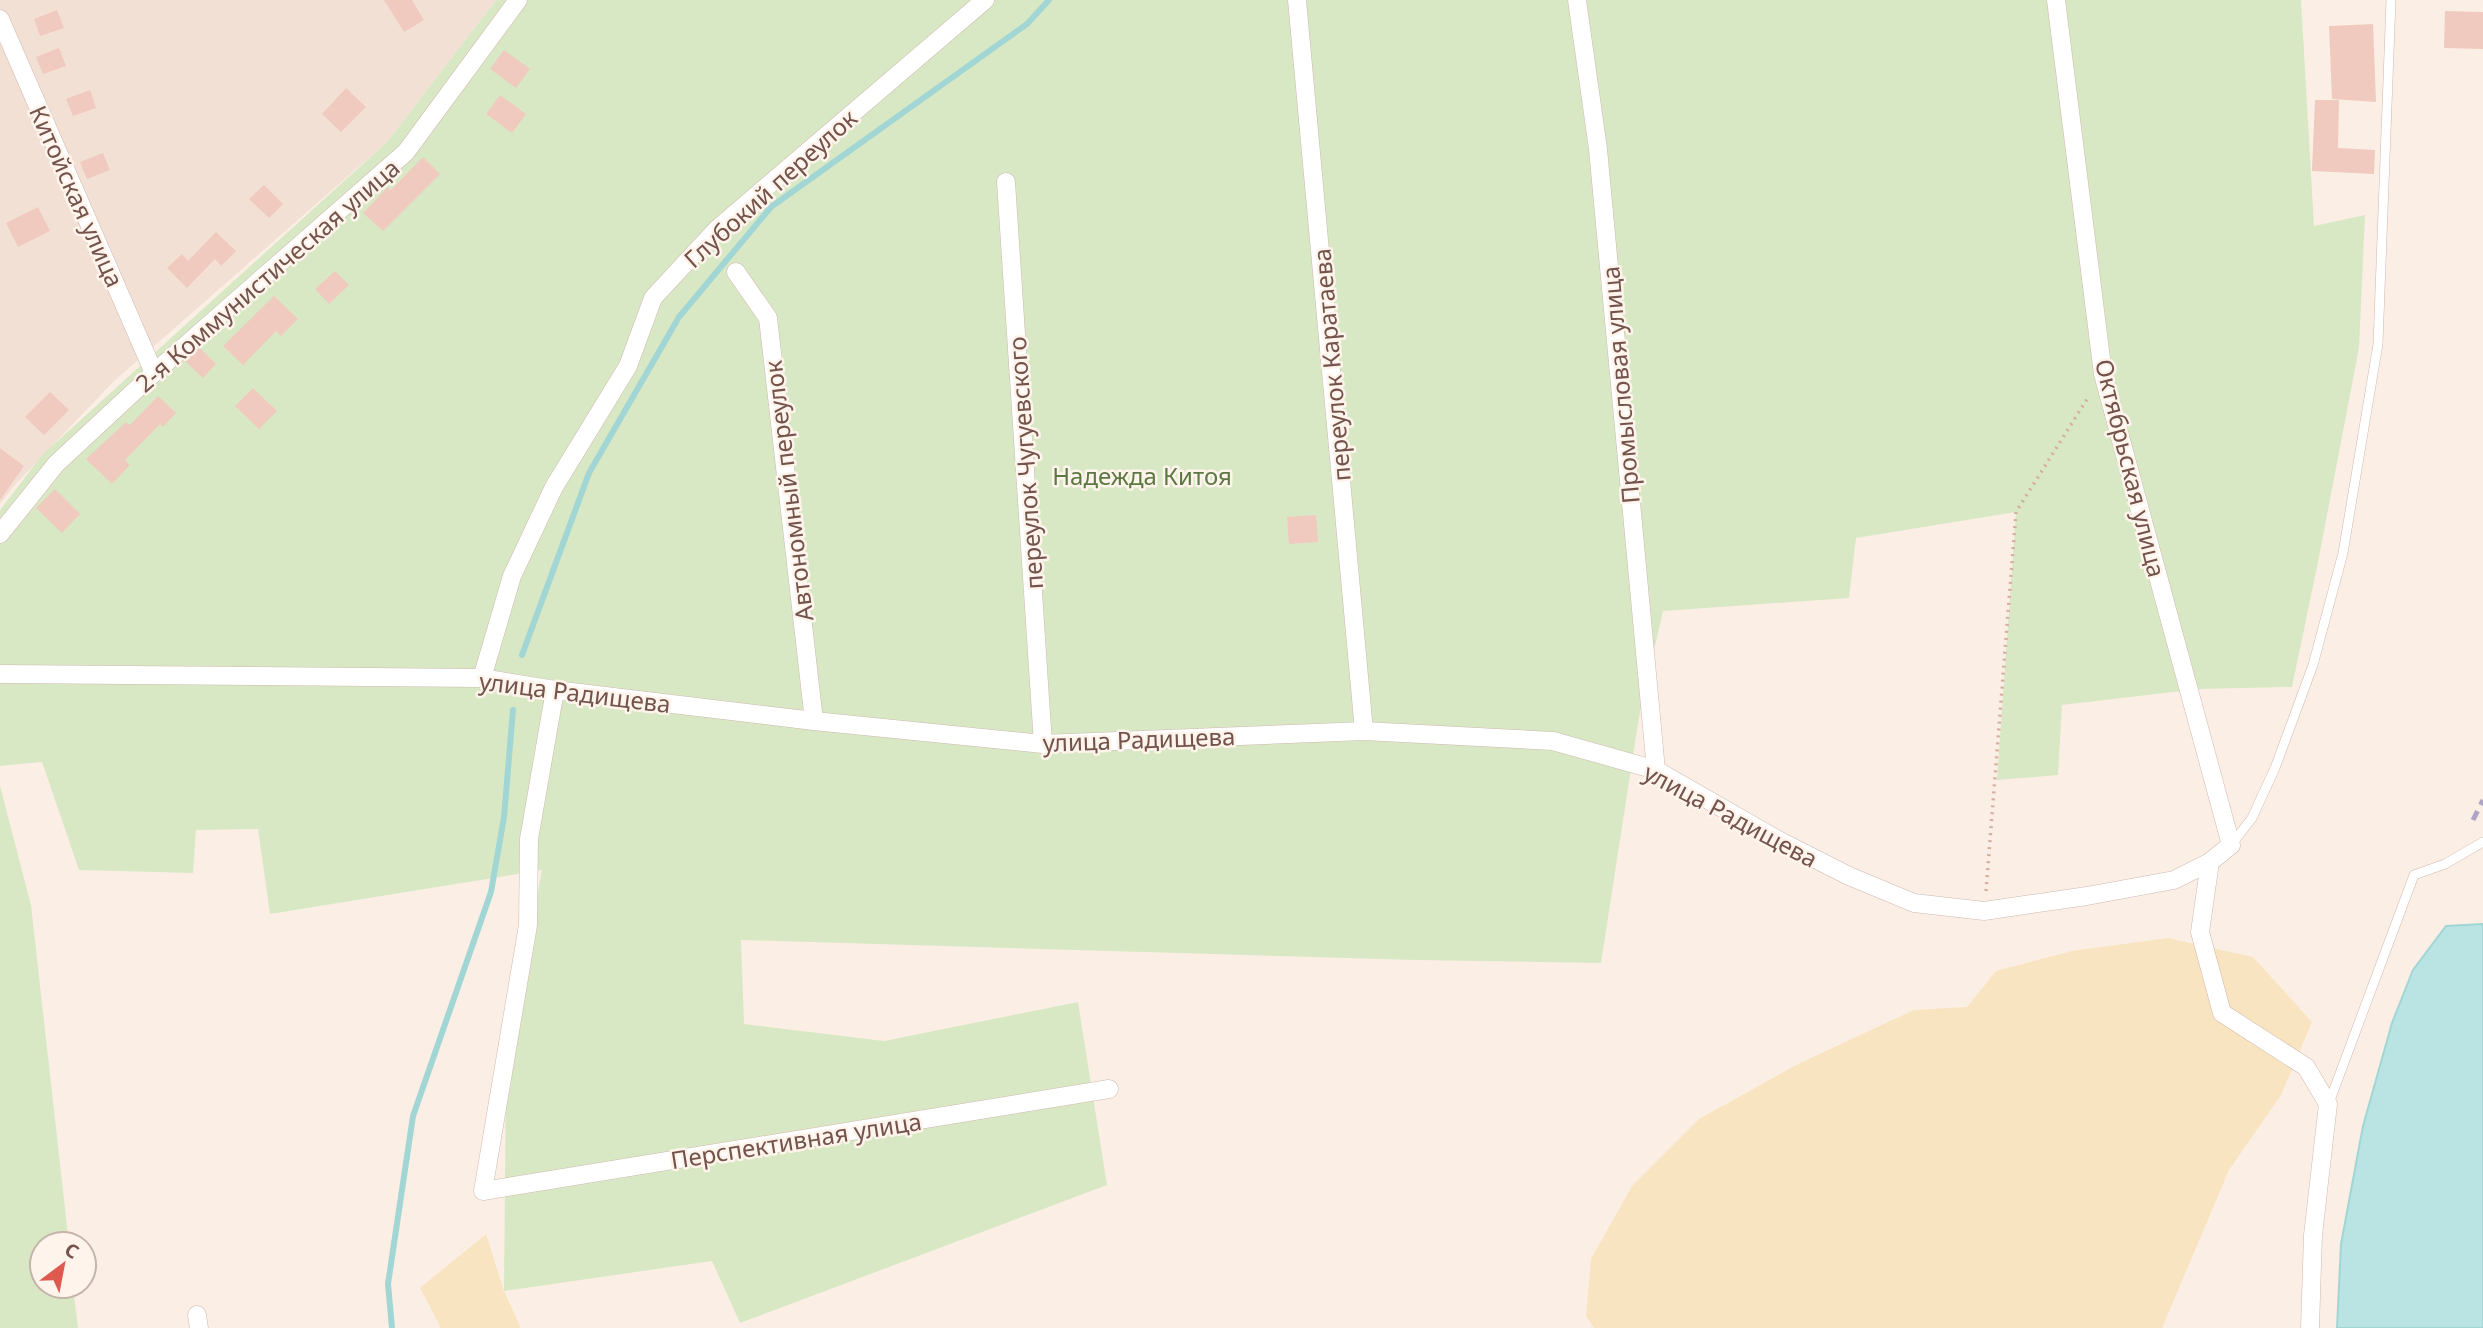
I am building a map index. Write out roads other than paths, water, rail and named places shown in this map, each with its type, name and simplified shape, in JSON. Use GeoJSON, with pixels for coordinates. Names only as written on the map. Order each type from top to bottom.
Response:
{"type":"FeatureCollection","features":[{"type":"Feature","properties":{"kind":"street","name":"2-я Коммунистическая улица"},"geometry":{"type":"LineString","coordinates":[[0,534],[56,464],[406,152],[518,0]]}},
{"type":"Feature","properties":{"kind":"street","name":"Глубокий переулок"},"geometry":{"type":"LineString","coordinates":[[482,678],[512,576],[554,487],[628,366],[653,298],[717,229],[985,0]]}},
{"type":"Feature","properties":{"kind":"street","name":"переулок Каратаева"},"geometry":{"type":"LineString","coordinates":[[1297,0],[1364,731]]}},
{"type":"Feature","properties":{"kind":"street","name":"Промысловая улица"},"geometry":{"type":"LineString","coordinates":[[1577,0],[1598,149],[1656,770]]}},
{"type":"Feature","properties":{"kind":"street","name":"Октябрьская улица"},"geometry":{"type":"LineString","coordinates":[[2056,0],[2103,374],[2231,845]]}},
{"type":"Feature","properties":{"kind":"street","name":"Китойская улица"},"geometry":{"type":"LineString","coordinates":[[0,19],[155,373]]}},
{"type":"Feature","properties":{"kind":"street","name":"переулок Чугуевского"},"geometry":{"type":"LineString","coordinates":[[1006,182],[1043,744]]}},
{"type":"Feature","properties":{"kind":"street","name":"Автономный переулок"},"geometry":{"type":"LineString","coordinates":[[736,272],[768,318],[814,721]]}},
{"type":"Feature","properties":{"kind":"street","name":"улица Радищева"},"geometry":{"type":"LineString","coordinates":[[0,674],[482,678],[555,690],[814,721],[1043,744],[1364,731],[1553,741],[1656,770],[1778,841],[1914,903],[1984,911],[2087,897],[2174,880],[2210,862],[2231,845]]}},
{"type":"Feature","properties":{"kind":"street","name":"Перспективная улица"},"geometry":{"type":"LineString","coordinates":[[555,690],[529,839],[528,925],[482,1191],[1108,1089]]}},
{"type":"Feature","properties":{"kind":"street"},"geometry":{"type":"LineString","coordinates":[[2210,862],[2200,932],[2222,1013],[2306,1067],[2328,1104],[2312,1235],[2310,1328]]}},
{"type":"Feature","properties":{"kind":"lane"},"geometry":{"type":"LineString","coordinates":[[2231,845],[2252,818],[2275,768],[2313,665],[2343,553],[2378,344],[2391,0]]}},
{"type":"Feature","properties":{"kind":"lane"},"geometry":{"type":"LineString","coordinates":[[2328,1104],[2414,875],[2445,864],[2483,842]]}},
{"type":"Feature","properties":{"kind":"water"},"geometry":{"type":"Polygon","coordinates":[[[2483,924],[2483,1328],[2337,1328],[2341,1244],[2363,1126],[2392,1023],[2413,970],[2446,926],[2483,924]]]}},
{"type":"Feature","properties":{"kind":"waterway"},"geometry":{"type":"LineString","coordinates":[[522,655],[589,473],[679,317],[771,207],[1027,24],[1049,0]]}},
{"type":"Feature","properties":{"kind":"waterway"},"geometry":{"type":"LineString","coordinates":[[392,1328],[388,1284],[413,1116],[491,892],[504,817],[513,710]]}},
{"type":"Feature","properties":{"kind":"railway"},"geometry":{"type":"LineString","coordinates":[[2473,820],[2483,800]]}},
{"type":"Feature","properties":{"kind":"park label","name":"Надежда Китоя"},"geometry":{"type":"Point","coordinates":[1142,475]}}]}
